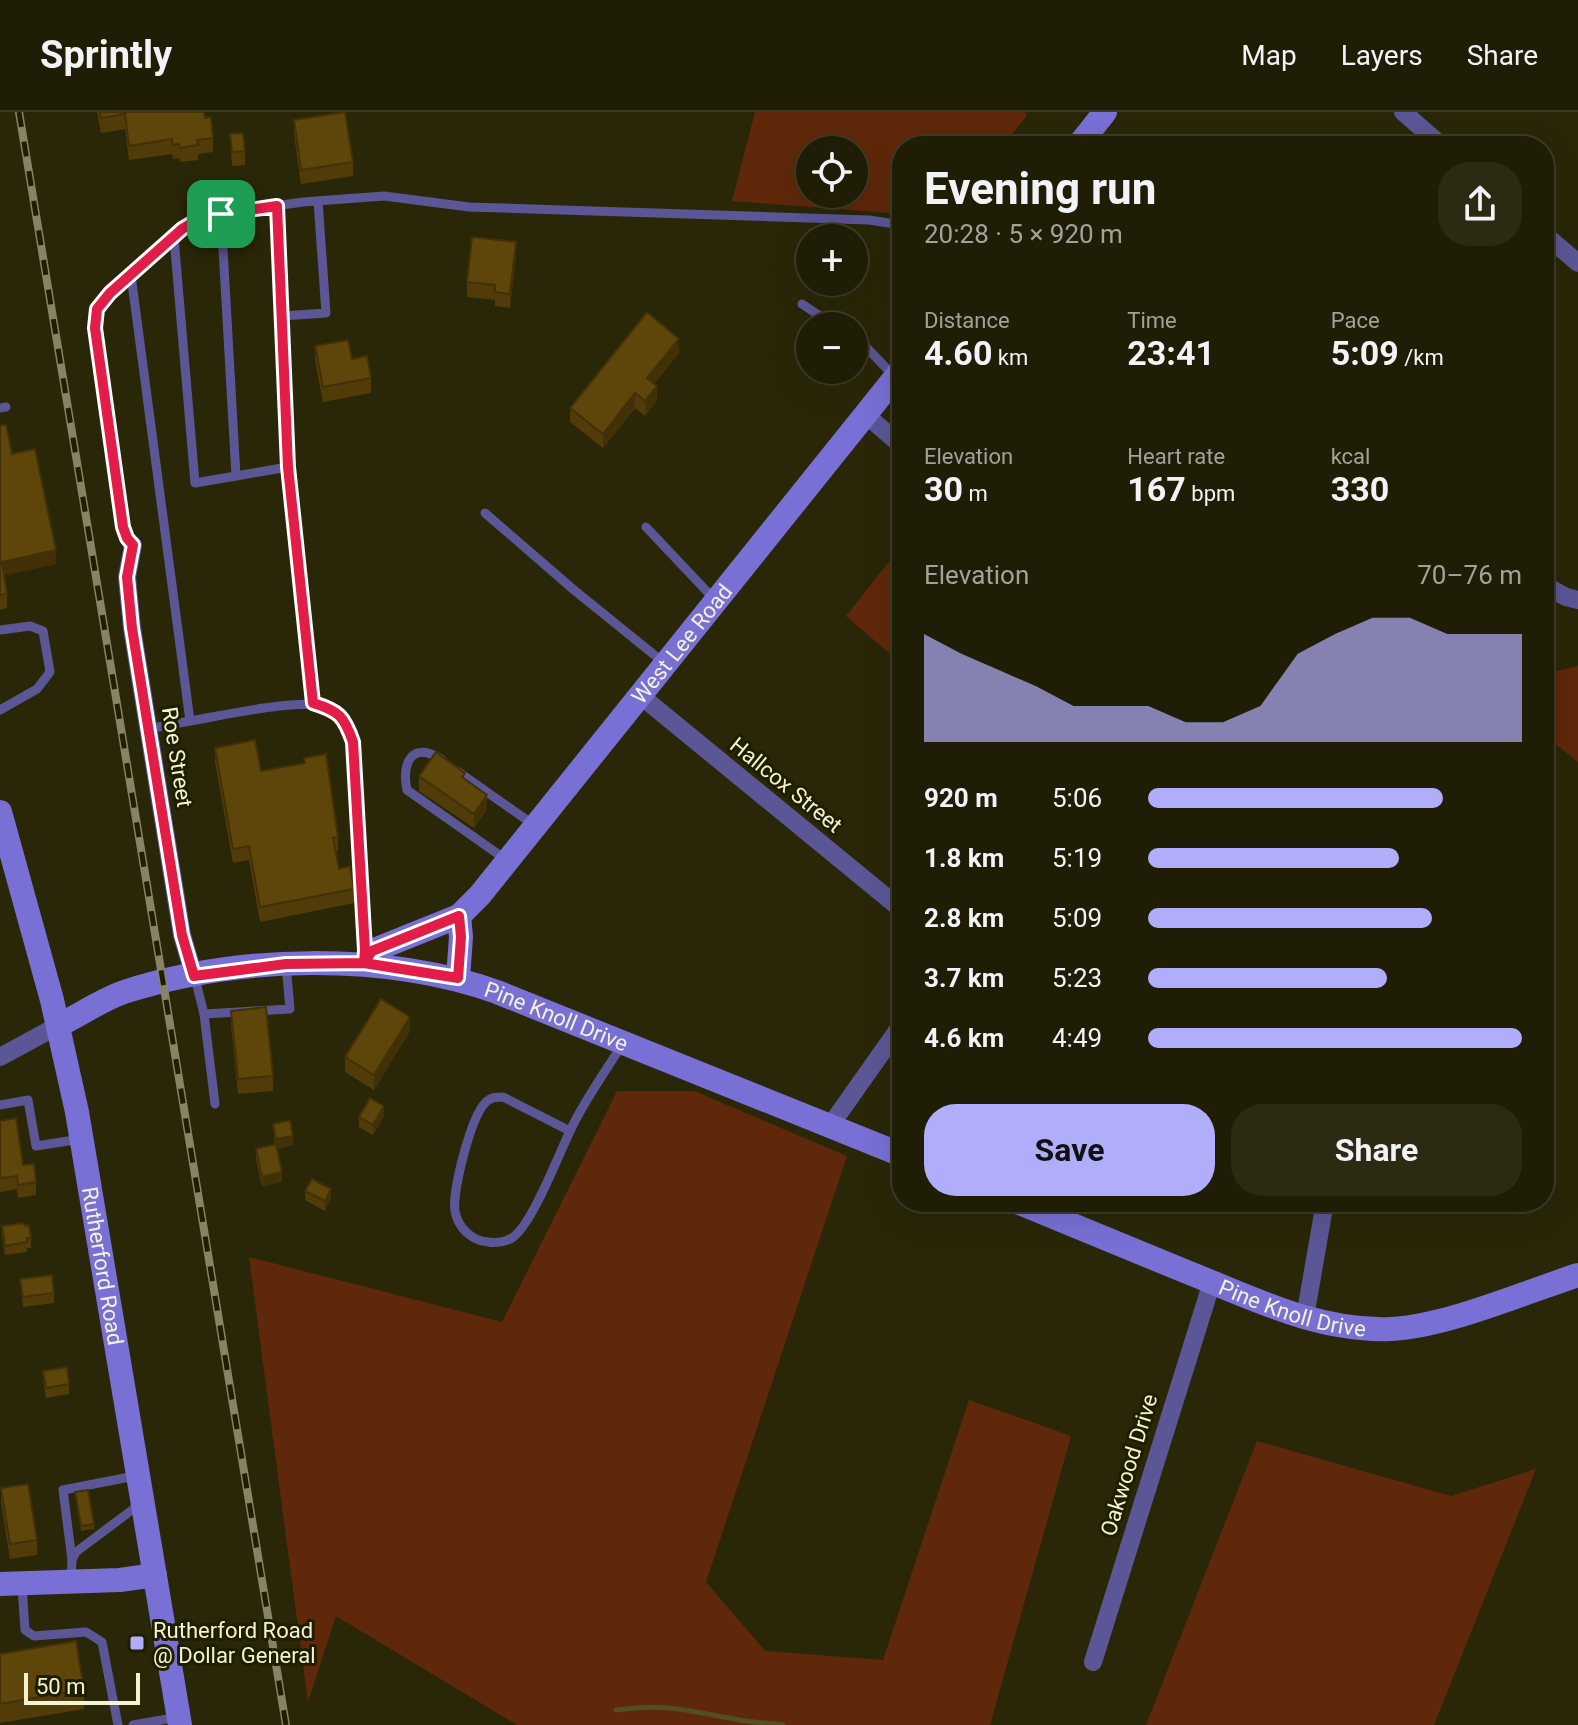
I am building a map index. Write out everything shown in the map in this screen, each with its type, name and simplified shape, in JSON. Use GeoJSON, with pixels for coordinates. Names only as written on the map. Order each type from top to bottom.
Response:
{"type":"FeatureCollection","features":[{"type":"Feature","properties":{"kind":"street"},"geometry":{"type":"LineString","coordinates":[[1086,136],[1105,112]]}},
{"type":"Feature","properties":{"kind":"street"},"geometry":{"type":"LineString","coordinates":[[1403,112],[1431,136]]}},
{"type":"Feature","properties":{"kind":"street"},"geometry":{"type":"LineString","coordinates":[[1554,243],[1578,263]]}},
{"type":"Feature","properties":{"kind":"street","name":"West Lee Road"},"geometry":{"type":"LineString","coordinates":[[364,963],[372,951],[459,916],[509,862],[892,382]]}},
{"type":"Feature","properties":{"kind":"street"},"geometry":{"type":"LineString","coordinates":[[866,415],[892,437]]}},
{"type":"Feature","properties":{"kind":"street","name":"Roe Street"},"geometry":{"type":"LineString","coordinates":[[133,545],[127,584],[132,628],[182,935],[194,976]]}},
{"type":"Feature","properties":{"kind":"street"},"geometry":{"type":"LineString","coordinates":[[1554,590],[1578,600]]}},
{"type":"Feature","properties":{"kind":"street","name":"Hallcox Street"},"geometry":{"type":"LineString","coordinates":[[641,696],[892,902]]}},
{"type":"Feature","properties":{"kind":"street","name":"Rutherford Road"},"geometry":{"type":"LineString","coordinates":[[2,828],[59,1025],[179,1721]]}},
{"type":"Feature","properties":{"kind":"street"},"geometry":{"type":"LineString","coordinates":[[458,978],[459,916]]}},
{"type":"Feature","properties":{"kind":"street","name":"Pine Knoll Drive"},"geometry":{"type":"LineString","coordinates":[[59,1025],[121,993],[194,976],[286,964],[364,963],[458,978],[892,1151]]}},
{"type":"Feature","properties":{"kind":"street"},"geometry":{"type":"LineString","coordinates":[[0,1057],[59,1025]]}},
{"type":"Feature","properties":{"kind":"street"},"geometry":{"type":"LineString","coordinates":[[830,1126],[892,1038]]}},
{"type":"Feature","properties":{"kind":"street","name":"Pine Knoll Drive"},"geometry":{"type":"LineString","coordinates":[[1041,1212],[1278,1309],[1330,1324],[1361,1329],[1421,1326],[1578,1275]]}},
{"type":"Feature","properties":{"kind":"street"},"geometry":{"type":"LineString","coordinates":[[1305,1317],[1323,1212]]}},
{"type":"Feature","properties":{"kind":"street","name":"Oakwood Drive"},"geometry":{"type":"LineString","coordinates":[[1093,1662],[1212,1282]]}},
{"type":"Feature","properties":{"kind":"street"},"geometry":{"type":"LineString","coordinates":[[11,1583],[71,1571],[120,1580],[155,1575]]}},
{"type":"Feature","properties":{"kind":"lane"},"geometry":{"type":"LineString","coordinates":[[133,545],[123,527],[95,328],[97,309],[182,229],[204,216],[384,196],[469,207],[869,220],[892,223]]}},
{"type":"Feature","properties":{"kind":"lane"},"geometry":{"type":"LineString","coordinates":[[282,316],[326,313],[318,201]]}},
{"type":"Feature","properties":{"kind":"lane"},"geometry":{"type":"LineString","coordinates":[[277,206],[288,467],[313,703]]}},
{"type":"Feature","properties":{"kind":"lane"},"geometry":{"type":"LineString","coordinates":[[221,214],[236,476]]}},
{"type":"Feature","properties":{"kind":"lane"},"geometry":{"type":"LineString","coordinates":[[174,238],[195,483],[288,467]]}},
{"type":"Feature","properties":{"kind":"lane"},"geometry":{"type":"LineString","coordinates":[[131,275],[190,721]]}},
{"type":"Feature","properties":{"kind":"lane"},"geometry":{"type":"LineString","coordinates":[[802,304],[814,312]]}},
{"type":"Feature","properties":{"kind":"lane"},"geometry":{"type":"LineString","coordinates":[[868,348],[892,367]]}},
{"type":"Feature","properties":{"kind":"lane"},"geometry":{"type":"LineString","coordinates":[[485,513],[666,664]]}},
{"type":"Feature","properties":{"kind":"lane"},"geometry":{"type":"LineString","coordinates":[[646,527],[716,601]]}},
{"type":"Feature","properties":{"kind":"lane"},"geometry":{"type":"LineString","coordinates":[[0,630],[30,626],[43,631],[50,672],[37,689],[0,710]]}},
{"type":"Feature","properties":{"kind":"lane"},"geometry":{"type":"LineString","coordinates":[[148,729],[313,703],[335,710],[347,724],[353,742],[364,963]]}},
{"type":"Feature","properties":{"kind":"lane"},"geometry":{"type":"LineString","coordinates":[[509,862],[413,796],[406,783],[411,758],[422,750],[430,752],[536,827]]}},
{"type":"Feature","properties":{"kind":"lane"},"geometry":{"type":"LineString","coordinates":[[204,1014],[290,1009],[286,964]]}},
{"type":"Feature","properties":{"kind":"lane"},"geometry":{"type":"LineString","coordinates":[[194,976],[204,1014],[215,1104]]}},
{"type":"Feature","properties":{"kind":"lane"},"geometry":{"type":"LineString","coordinates":[[570,1131],[503,1097],[493,1097],[484,1103],[469,1138],[455,1200],[460,1224],[469,1236],[483,1242],[497,1243],[512,1237],[529,1217],[570,1131],[623,1043]]}},
{"type":"Feature","properties":{"kind":"lane"},"geometry":{"type":"LineString","coordinates":[[0,1105],[28,1100],[36,1146],[81,1139]]}},
{"type":"Feature","properties":{"kind":"lane"},"geometry":{"type":"LineString","coordinates":[[71,1571],[63,1490],[138,1475]]}},
{"type":"Feature","properties":{"kind":"lane"},"geometry":{"type":"LineString","coordinates":[[71,1571],[76,1552],[142,1502]]}},
{"type":"Feature","properties":{"kind":"lane"},"geometry":{"type":"LineString","coordinates":[[11,1583],[25,1630],[34,1636],[86,1632],[102,1642],[118,1725]]}},
{"type":"Feature","properties":{"kind":"lane"},"geometry":{"type":"LineString","coordinates":[[133,1725],[179,1721]]}},
{"type":"Feature","properties":{"kind":"shaded area"},"geometry":{"type":"Polygon","coordinates":[[[755,112],[1024,112],[1027,115],[1011,136],[892,136],[892,213],[824,208],[868,208],[868,136],[796,136],[796,206],[732,201],[755,112]]]}},
{"type":"Feature","properties":{"kind":"shaded area"},"geometry":{"type":"Polygon","coordinates":[[[892,558],[892,655],[846,616],[892,558]]]}},
{"type":"Feature","properties":{"kind":"shaded area"},"geometry":{"type":"Polygon","coordinates":[[[1578,666],[1578,762],[1554,743],[1554,672],[1578,666]]]}},
{"type":"Feature","properties":{"kind":"shaded area"},"geometry":{"type":"Polygon","coordinates":[[[617,1091],[694,1091],[847,1156],[706,1582],[765,1651],[883,1660],[969,1400],[1071,1436],[990,1725],[517,1725],[336,1616],[308,1702],[249,1257],[502,1322],[617,1091]]]}},
{"type":"Feature","properties":{"kind":"shaded area"},"geometry":{"type":"Polygon","coordinates":[[[1257,1441],[1451,1496],[1536,1469],[1434,1725],[1146,1725],[1257,1441]]]}},
{"type":"Feature","properties":{"kind":"building"},"geometry":{"type":"Polygon","coordinates":[[[100,112],[204,112],[205,118],[211,117],[213,138],[197,140],[198,145],[180,148],[179,144],[173,145],[172,139],[129,146],[125,114],[101,118],[100,112]]]}},
{"type":"Feature","properties":{"kind":"building"},"geometry":{"type":"Polygon","coordinates":[[[345,112],[353,162],[301,170],[294,120],[345,112]]]}},
{"type":"Feature","properties":{"kind":"building"},"geometry":{"type":"Polygon","coordinates":[[[243,133],[245,151],[232,152],[230,134],[243,133]]]}},
{"type":"Feature","properties":{"kind":"building"},"geometry":{"type":"Polygon","coordinates":[[[472,237],[516,242],[510,294],[495,292],[495,285],[467,282],[472,237]]]}},
{"type":"Feature","properties":{"kind":"building"},"geometry":{"type":"Polygon","coordinates":[[[647,312],[679,339],[647,378],[657,386],[645,401],[635,393],[603,434],[570,408],[647,312]]]}},
{"type":"Feature","properties":{"kind":"building"},"geometry":{"type":"Polygon","coordinates":[[[348,340],[352,359],[367,356],[371,378],[323,387],[315,346],[348,340]]]}},
{"type":"Feature","properties":{"kind":"building"},"geometry":{"type":"Polygon","coordinates":[[[6,424],[12,454],[35,449],[56,550],[2,562],[7,594],[0,595],[0,426],[6,424]]]}},
{"type":"Feature","properties":{"kind":"building"},"geometry":{"type":"Polygon","coordinates":[[[255,740],[261,771],[305,763],[304,758],[326,754],[338,837],[333,838],[339,869],[350,866],[354,889],[260,907],[249,846],[233,849],[215,748],[255,740]]]}},
{"type":"Feature","properties":{"kind":"building"},"geometry":{"type":"Polygon","coordinates":[[[436,752],[465,773],[462,777],[487,795],[474,814],[419,776],[436,752]]]}},
{"type":"Feature","properties":{"kind":"building"},"geometry":{"type":"Polygon","coordinates":[[[381,999],[410,1017],[374,1075],[345,1057],[381,999]]]}},
{"type":"Feature","properties":{"kind":"building"},"geometry":{"type":"Polygon","coordinates":[[[266,1007],[273,1076],[238,1079],[231,1011],[266,1007]]]}},
{"type":"Feature","properties":{"kind":"building"},"geometry":{"type":"Polygon","coordinates":[[[370,1098],[384,1106],[373,1125],[359,1117],[370,1098]]]}},
{"type":"Feature","properties":{"kind":"building"},"geometry":{"type":"Polygon","coordinates":[[[16,1118],[23,1165],[34,1164],[36,1182],[18,1185],[17,1176],[0,1178],[0,1121],[16,1118]]]}},
{"type":"Feature","properties":{"kind":"building"},"geometry":{"type":"Polygon","coordinates":[[[290,1120],[293,1136],[276,1139],[273,1124],[290,1120]]]}},
{"type":"Feature","properties":{"kind":"building"},"geometry":{"type":"Polygon","coordinates":[[[276,1144],[282,1172],[262,1177],[256,1149],[276,1144]]]}},
{"type":"Feature","properties":{"kind":"building"},"geometry":{"type":"Polygon","coordinates":[[[312,1179],[331,1189],[325,1201],[305,1191],[312,1179]]]}},
{"type":"Feature","properties":{"kind":"building"},"geometry":{"type":"Polygon","coordinates":[[[24,1223],[25,1226],[29,1225],[31,1238],[27,1238],[27,1242],[5,1246],[2,1226],[24,1223]]]}},
{"type":"Feature","properties":{"kind":"building"},"geometry":{"type":"Polygon","coordinates":[[[52,1275],[54,1293],[23,1297],[20,1279],[52,1275]]]}},
{"type":"Feature","properties":{"kind":"building"},"geometry":{"type":"Polygon","coordinates":[[[67,1367],[69,1384],[46,1388],[43,1371],[67,1367]]]}},
{"type":"Feature","properties":{"kind":"building"},"geometry":{"type":"Polygon","coordinates":[[[28,1484],[37,1540],[10,1544],[1,1488],[28,1484]]]}},
{"type":"Feature","properties":{"kind":"building"},"geometry":{"type":"Polygon","coordinates":[[[88,1490],[94,1524],[81,1526],[75,1492],[88,1490]]]}},
{"type":"Feature","properties":{"kind":"building"},"geometry":{"type":"Polygon","coordinates":[[[76,1641],[84,1689],[0,1704],[0,1654],[76,1641]]]}},
{"type":"Feature","properties":{"kind":"waterway"},"geometry":{"type":"LineString","coordinates":[[616,1710],[667,1708],[783,1725]]}},
{"type":"Feature","properties":{"kind":"railway"},"geometry":{"type":"LineString","coordinates":[[19,112],[286,1725]]}},
{"type":"Feature","properties":{"kind":"place","name":"Rutherford Road @ Dollar General"},"geometry":{"type":"Point","coordinates":[137,1643]}},
{"type":"Feature","properties":{"kind":"route"},"geometry":{"type":"LineString","coordinates":[[221,214],[204,216],[182,229],[110,293],[97,309],[95,328],[123,527],[133,545],[127,577],[132,628],[182,935],[194,976],[286,964],[364,963],[458,978],[459,916],[372,951],[364,963],[353,742],[347,724],[335,710],[313,703],[288,467],[277,206],[221,214]]}}]}
